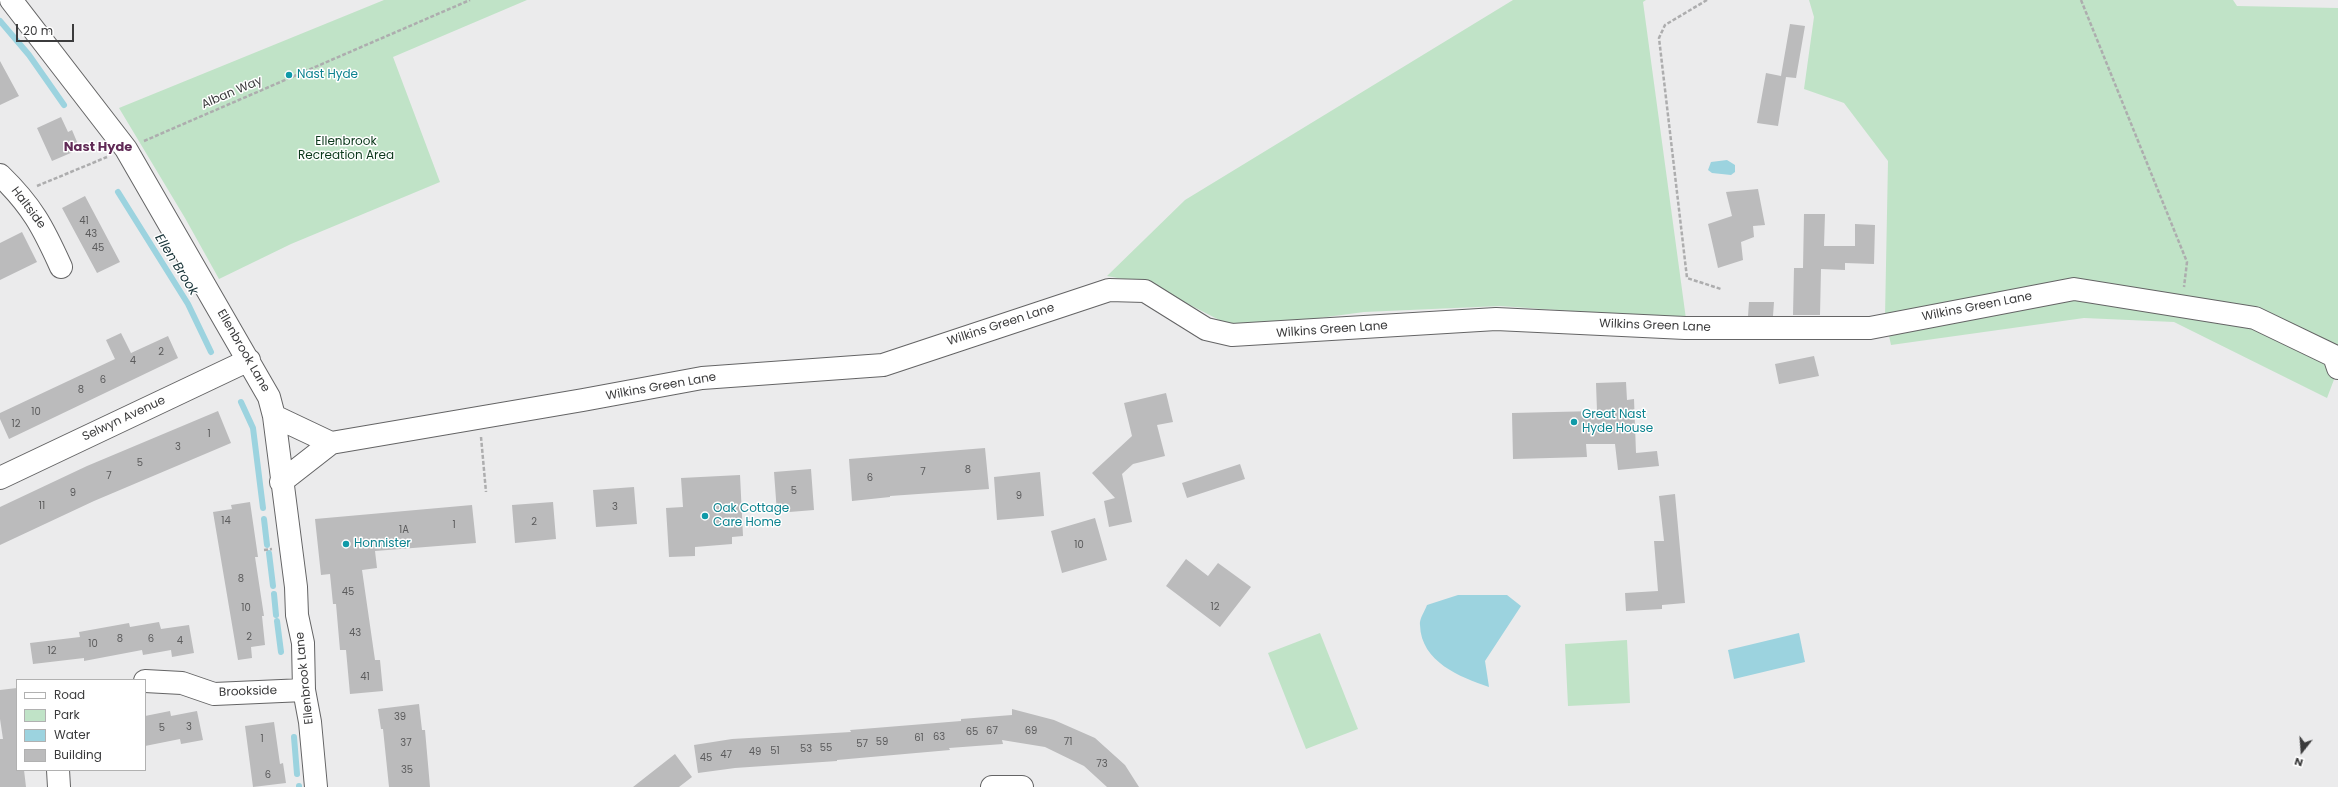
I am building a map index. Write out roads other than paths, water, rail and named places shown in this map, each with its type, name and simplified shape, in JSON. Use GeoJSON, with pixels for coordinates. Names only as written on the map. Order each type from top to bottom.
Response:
{"type":"FeatureCollection","features":[{"type":"Feature","properties":{"kind":"street","name":"Ellenbrook Lane"},"geometry":{"type":"LineString","coordinates":[[11,0],[126,149],[269,397],[274,416],[281,482],[296,588],[297,615],[303,643],[304,690],[310,722],[316,787]]}},
{"type":"Feature","properties":{"kind":"street","name":"Haltside"},"geometry":{"type":"LineString","coordinates":[[0,175],[19,193],[43,225],[61,267]]}},
{"type":"Feature","properties":{"kind":"street","name":"Wilkins Green Lane"},"geometry":{"type":"LineString","coordinates":[[281,482],[332,443],[702,378],[883,365],[1109,290],[1145,291],[1206,330],[1232,335],[1496,319],[1684,328],[1870,328],[2074,289],[2255,318],[2337,360]]}},
{"type":"Feature","properties":{"kind":"street","name":"Selwyn Avenue"},"geometry":{"type":"LineString","coordinates":[[0,478],[249,360]]}},
{"type":"Feature","properties":{"kind":"street"},"geometry":{"type":"LineString","coordinates":[[274,416],[332,443]]}},
{"type":"Feature","properties":{"kind":"street","name":"Brookside"},"geometry":{"type":"LineString","coordinates":[[146,681],[182,683],[214,694],[304,690]]}},
{"type":"Feature","properties":{"kind":"street"},"geometry":{"type":"LineString","coordinates":[[58,771],[59,787]]}},
{"type":"Feature","properties":{"kind":"street"},"geometry":{"type":"LineString","coordinates":[[992,787],[1022,787]]}},
{"type":"Feature","properties":{"kind":"water"},"geometry":{"type":"Polygon","coordinates":[[[1727,160],[1735,165],[1735,172],[1731,175],[1712,173],[1708,170],[1711,162],[1727,160]]]}},
{"type":"Feature","properties":{"kind":"water"},"geometry":{"type":"Polygon","coordinates":[[[1458,595],[1507,595],[1521,606],[1485,661],[1489,687],[1455,673],[1444,666],[1427,649],[1422,638],[1420,623],[1427,605],[1458,595]]]}},
{"type":"Feature","properties":{"kind":"water"},"geometry":{"type":"Polygon","coordinates":[[[1799,633],[1805,662],[1734,679],[1728,650],[1799,633]]]}},
{"type":"Feature","properties":{"kind":"waterway","name":"Ellen Brook"},"geometry":{"type":"LineString","coordinates":[[0,21],[29,55],[64,105]]}},
{"type":"Feature","properties":{"kind":"waterway","name":"Ellen Brook"},"geometry":{"type":"LineString","coordinates":[[118,192],[188,304],[211,352]]}},
{"type":"Feature","properties":{"kind":"waterway","name":"Ellen Brook"},"geometry":{"type":"LineString","coordinates":[[241,402],[253,428],[263,508]]}},
{"type":"Feature","properties":{"kind":"waterway","name":"Ellen Brook"},"geometry":{"type":"LineString","coordinates":[[264,519],[267,545]]}},
{"type":"Feature","properties":{"kind":"waterway","name":"Ellen Brook"},"geometry":{"type":"LineString","coordinates":[[269,553],[273,586]]}},
{"type":"Feature","properties":{"kind":"waterway","name":"Ellen Brook"},"geometry":{"type":"LineString","coordinates":[[274,594],[276,615]]}},
{"type":"Feature","properties":{"kind":"waterway","name":"Ellen Brook"},"geometry":{"type":"LineString","coordinates":[[277,621],[281,652]]}},
{"type":"Feature","properties":{"kind":"waterway","name":"Ellen Brook"},"geometry":{"type":"LineString","coordinates":[[294,737],[297,774]]}},
{"type":"Feature","properties":{"kind":"place","name":"Nast Hyde"},"geometry":{"type":"Point","coordinates":[289,75]}},
{"type":"Feature","properties":{"kind":"place","name":"Great Nast Hyde House"},"geometry":{"type":"Point","coordinates":[1574,422]}},
{"type":"Feature","properties":{"kind":"place","name":"Oak Cottage Care Home"},"geometry":{"type":"Point","coordinates":[705,516]}},
{"type":"Feature","properties":{"kind":"place","name":"Honnister"},"geometry":{"type":"Point","coordinates":[346,544]}},
{"type":"Feature","properties":{"kind":"district","name":"Nast Hyde"},"geometry":{"type":"Point","coordinates":[98,148]}},
{"type":"Feature","properties":{"kind":"park label","name":"Ellenbrook Recreation Area"},"geometry":{"type":"Point","coordinates":[346,149]}}]}
